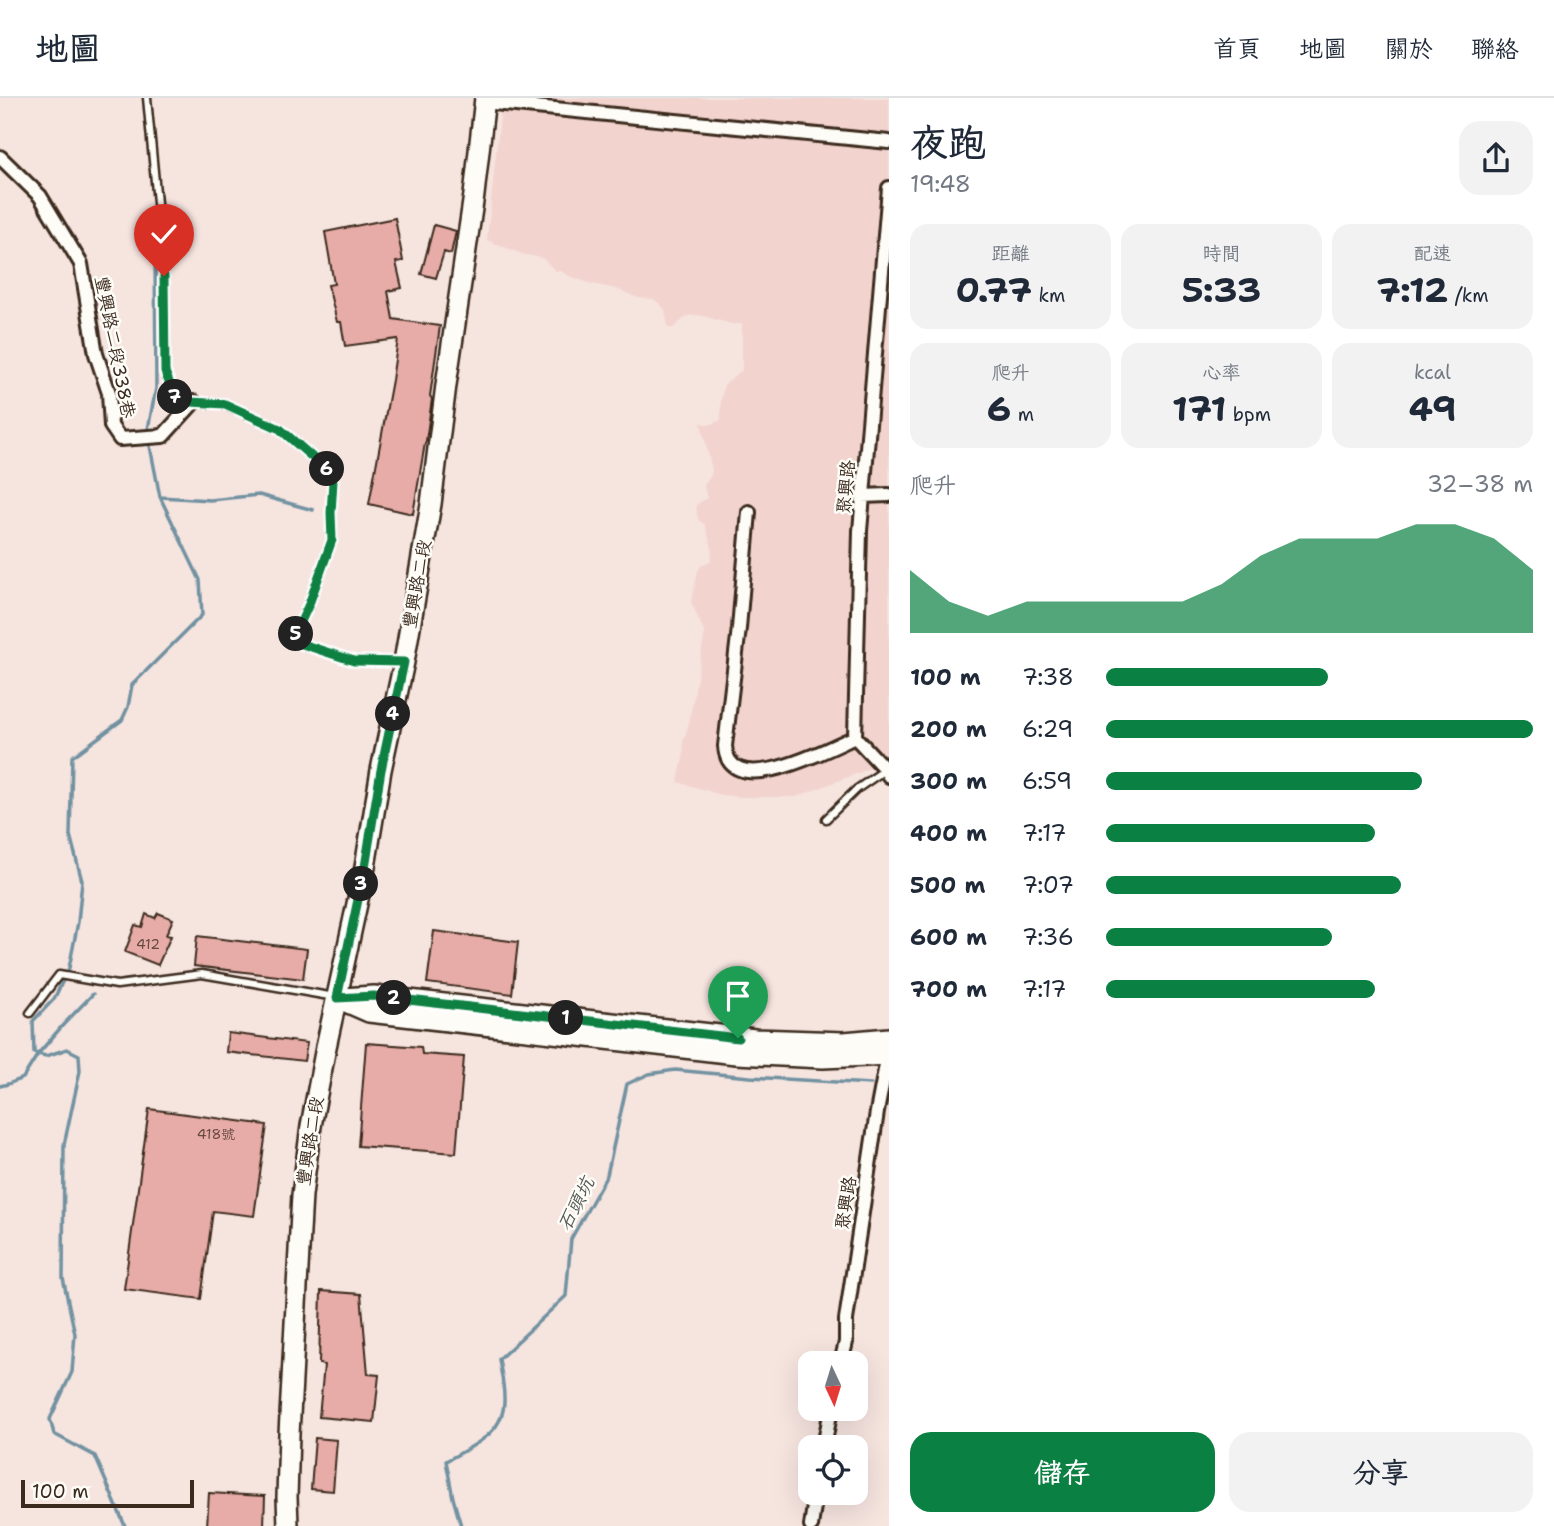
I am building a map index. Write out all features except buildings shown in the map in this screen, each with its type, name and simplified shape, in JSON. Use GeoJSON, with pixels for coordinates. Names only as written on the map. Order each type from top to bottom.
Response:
{"type":"FeatureCollection","features":[{"type":"Feature","properties":{"kind":"street"},"geometry":{"type":"LineString","coordinates":[[484,100],[889,142]]}},
{"type":"Feature","properties":{"kind":"street","name":"豐興路二段"},"geometry":{"type":"LineString","coordinates":[[288,1526],[289,1434],[302,1195],[312,1126],[365,867],[431,504],[474,195],[484,100]]}},
{"type":"Feature","properties":{"kind":"street","name":"豐興路二段338巷"},"geometry":{"type":"LineString","coordinates":[[0,157],[40,197],[81,264],[96,354],[109,393],[111,426],[120,439],[163,436],[194,402]]}},
{"type":"Feature","properties":{"kind":"street","name":"聚興路"},"geometry":{"type":"LineString","coordinates":[[855,737],[862,496],[889,188]]}},
{"type":"Feature","properties":{"kind":"street"},"geometry":{"type":"LineString","coordinates":[[862,496],[889,495]]}},
{"type":"Feature","properties":{"kind":"street"},"geometry":{"type":"LineString","coordinates":[[749,512],[725,756],[739,768],[747,772],[757,772],[808,758],[855,737],[888,770]]}},
{"type":"Feature","properties":{"kind":"street"},"geometry":{"type":"LineString","coordinates":[[337,998],[369,1012],[736,1054],[813,1058],[889,1049]]}},
{"type":"Feature","properties":{"kind":"street","name":"聚興路"},"geometry":{"type":"LineString","coordinates":[[844,1351],[846,1320],[877,1112],[889,1049]]}},
{"type":"Feature","properties":{"kind":"street"},"geometry":{"type":"LineString","coordinates":[[810,1526],[814,1505]]}},
{"type":"Feature","properties":{"kind":"lane"},"geometry":{"type":"LineString","coordinates":[[147,98],[164,276],[165,372],[175,397],[194,402],[225,404],[280,429],[328,471],[333,481],[332,540],[294,637],[299,643],[354,661],[404,662]]}},
{"type":"Feature","properties":{"kind":"lane"},"geometry":{"type":"LineString","coordinates":[[826,819],[858,789],[888,770]]}},
{"type":"Feature","properties":{"kind":"lane"},"geometry":{"type":"LineString","coordinates":[[30,1013],[59,975],[117,985],[202,974],[337,998]]}},
{"type":"Feature","properties":{"kind":"shaded area"},"geometry":{"type":"Polygon","coordinates":[[[502,98],[889,98],[889,761],[796,797],[722,795],[678,782],[684,754],[683,742],[689,723],[705,633],[691,602],[698,571],[702,565],[711,561],[712,548],[705,525],[698,519],[696,505],[707,498],[704,486],[712,470],[701,423],[710,425],[721,420],[724,385],[742,370],[742,324],[699,315],[687,316],[673,328],[668,328],[665,309],[654,299],[638,298],[617,289],[569,276],[556,271],[542,258],[522,254],[487,240],[502,98]]]}},
{"type":"Feature","properties":{"kind":"waterway"},"geometry":{"type":"LineString","coordinates":[[147,434],[156,388],[155,241]]}},
{"type":"Feature","properties":{"kind":"waterway"},"geometry":{"type":"LineString","coordinates":[[125,1526],[95,1456],[54,1434],[50,1419],[72,1372],[75,1334],[63,1278],[64,1145],[80,1071],[79,1055],[67,1049],[46,1056],[34,1053],[33,1021],[54,999],[69,968],[78,922],[82,881],[70,835],[72,757],[122,720],[128,707],[132,685],[202,615],[200,580],[160,497],[149,441]]}},
{"type":"Feature","properties":{"kind":"waterway"},"geometry":{"type":"LineString","coordinates":[[160,497],[210,500],[259,495],[313,510]]}},
{"type":"Feature","properties":{"kind":"waterway"},"geometry":{"type":"LineString","coordinates":[[0,1086],[23,1078],[38,1054],[93,994]]}},
{"type":"Feature","properties":{"kind":"waterway","name":"石頭坑"},"geometry":{"type":"LineString","coordinates":[[461,1526],[446,1461],[476,1444],[493,1430],[503,1410],[504,1388],[499,1359],[566,1296],[571,1239],[607,1175],[627,1084],[649,1074],[675,1070],[871,1084]]}},
{"type":"Feature","properties":{"kind":"route"},"geometry":{"type":"LineString","coordinates":[[164,276],[165,372],[175,397],[191,402],[225,404],[280,429],[328,471],[333,481],[332,540],[294,637],[299,643],[354,661],[404,662],[337,998],[374,996],[738,1038]]}}]}
